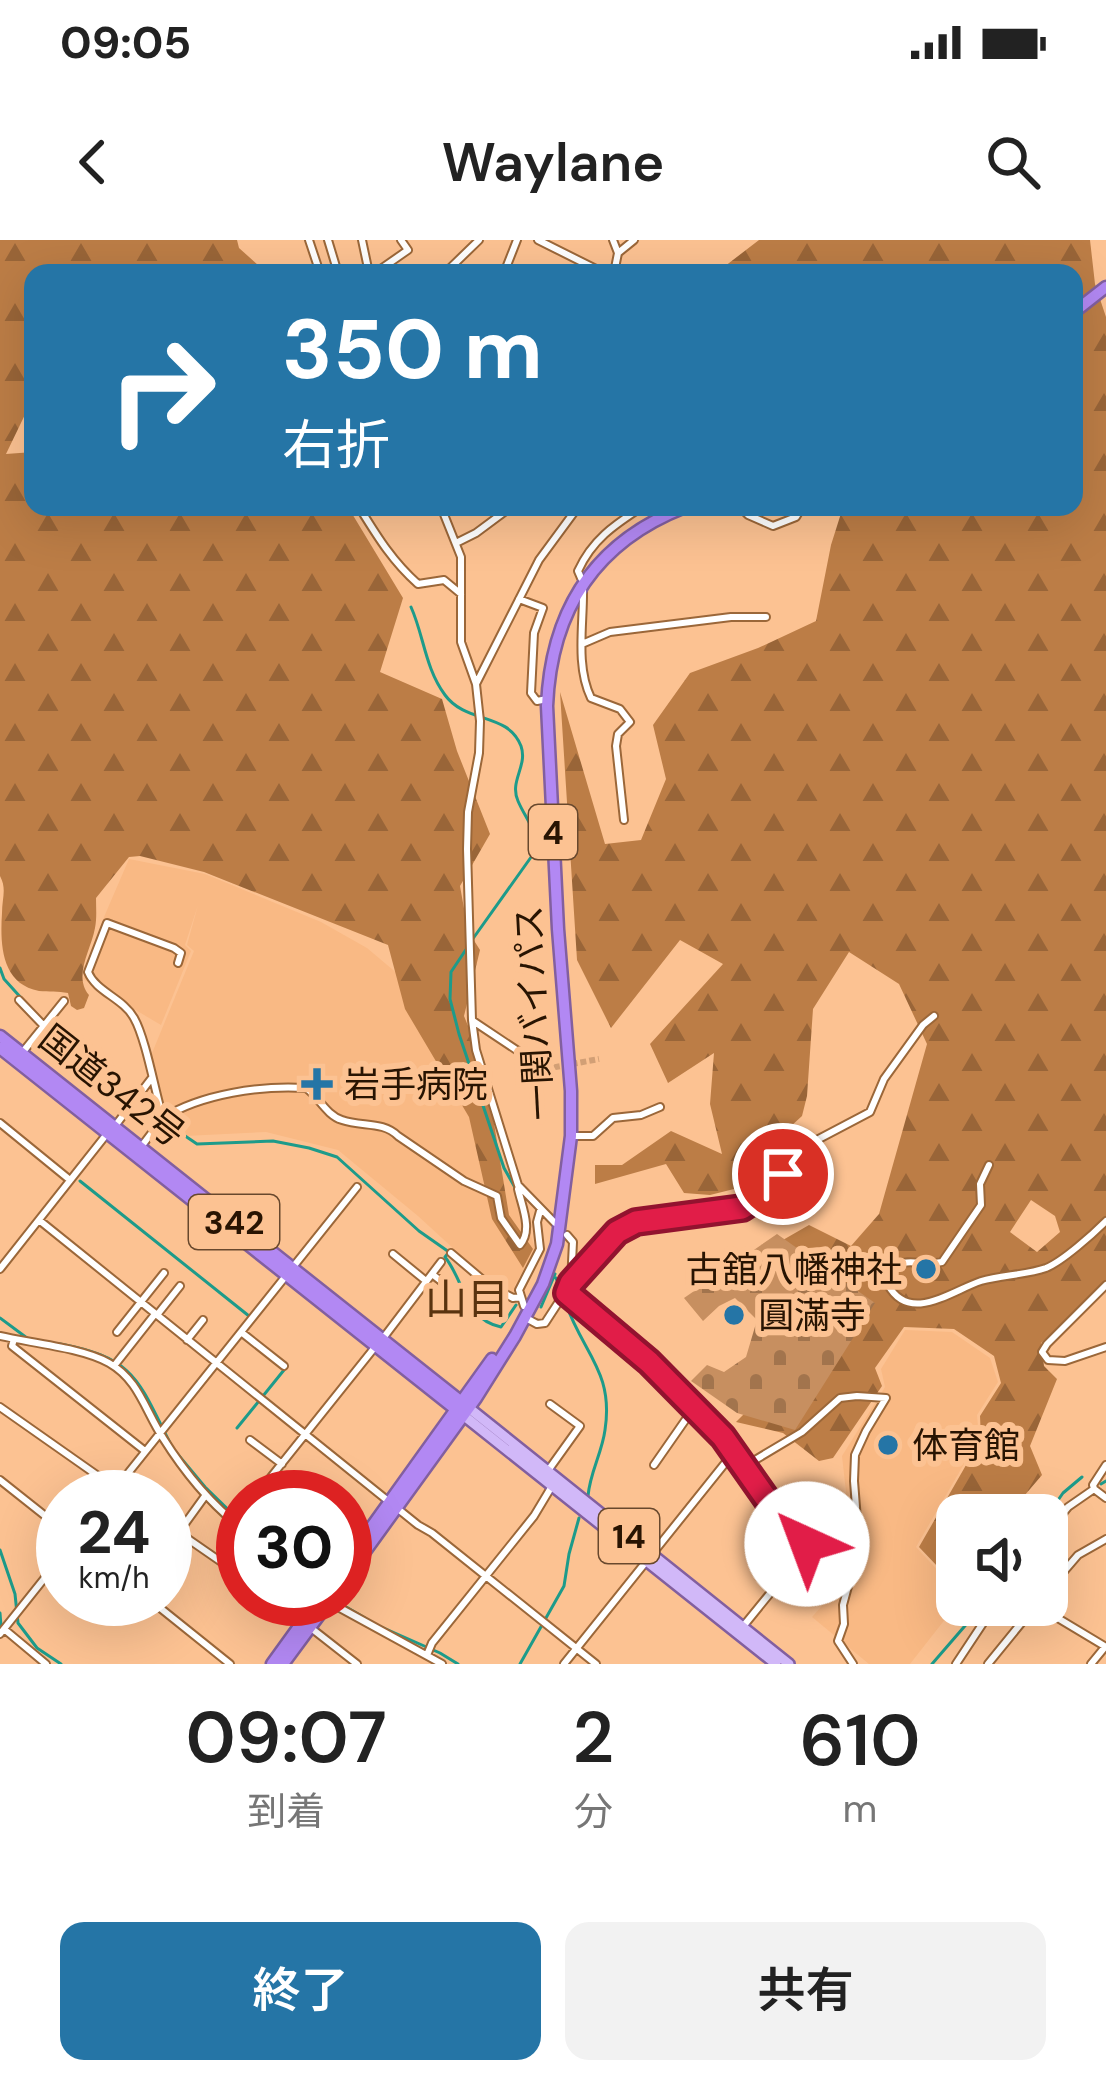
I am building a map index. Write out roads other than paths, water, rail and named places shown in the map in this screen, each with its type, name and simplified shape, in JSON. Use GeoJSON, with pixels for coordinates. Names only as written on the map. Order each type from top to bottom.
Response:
{"type":"FeatureCollection","features":[{"type":"Feature","properties":{"kind":"highway","name":"一関バイパス"},"geometry":{"type":"LineString","coordinates":[[372,1538],[462,1409],[551,1262],[571,1136],[571,1091],[558,929],[548,675],[565,616],[584,582],[623,540],[665,516]]}},
{"type":"Feature","properties":{"kind":"highway","name":"国道342号"},"geometry":{"type":"LineString","coordinates":[[0,1036],[288,1271]]}},
{"type":"Feature","properties":{"kind":"highway","name":"国道342号"},"geometry":{"type":"LineString","coordinates":[[0,1048],[111,1130],[462,1409]]}},
{"type":"Feature","properties":{"kind":"highway","name":"一関バイパス"},"geometry":{"type":"LineString","coordinates":[[372,1531],[394,1504]]}},
{"type":"Feature","properties":{"kind":"highway"},"geometry":{"type":"LineString","coordinates":[[272,1664],[305,1626]]}},
{"type":"Feature","properties":{"kind":"highway"},"geometry":{"type":"LineString","coordinates":[[284,1664],[306,1626]]}},
{"type":"Feature","properties":{"kind":"main road","name":"14"},"geometry":{"type":"LineString","coordinates":[[462,1409],[789,1664]]}},
{"type":"Feature","properties":{"kind":"main road","name":"14"},"geometry":{"type":"LineString","coordinates":[[462,1409],[552,1486],[650,1558]]}},
{"type":"Feature","properties":{"kind":"main road","name":"14"},"geometry":{"type":"LineString","coordinates":[[740,1630],[776,1664]]}},
{"type":"Feature","properties":{"kind":"street"},"geometry":{"type":"LineString","coordinates":[[386,264],[408,250],[401,240]]}},
{"type":"Feature","properties":{"kind":"street"},"geometry":{"type":"LineString","coordinates":[[455,264],[478,240]]}},
{"type":"Feature","properties":{"kind":"street"},"geometry":{"type":"LineString","coordinates":[[538,240],[586,264]]}},
{"type":"Feature","properties":{"kind":"street"},"geometry":{"type":"LineString","coordinates":[[613,240],[616,264]]}},
{"type":"Feature","properties":{"kind":"street"},"geometry":{"type":"LineString","coordinates":[[618,253],[634,240]]}},
{"type":"Feature","properties":{"kind":"street"},"geometry":{"type":"LineString","coordinates":[[365,516],[386,551],[418,584],[444,580],[461,594]]}},
{"type":"Feature","properties":{"kind":"street"},"geometry":{"type":"LineString","coordinates":[[141,1147],[164,1118],[179,1108],[262,1087],[306,1088],[333,1116],[394,1131],[464,1180],[497,1196],[501,1218],[520,1245],[524,1241],[527,1231],[518,1186],[476,1050],[472,1020],[467,849],[480,721],[476,684],[461,642],[461,557],[445,516]]}},
{"type":"Feature","properties":{"kind":"street"},"geometry":{"type":"LineString","coordinates":[[457,543],[499,516]]}},
{"type":"Feature","properties":{"kind":"street"},"geometry":{"type":"LineString","coordinates":[[476,684],[539,560],[571,516]]}},
{"type":"Feature","properties":{"kind":"street"},"geometry":{"type":"LineString","coordinates":[[624,820],[616,746],[618,734],[630,722],[620,709],[591,698],[585,686],[584,582],[578,572],[603,532],[628,516]]}},
{"type":"Feature","properties":{"kind":"street"},"geometry":{"type":"LineString","coordinates":[[750,516],[773,526],[797,516]]}},
{"type":"Feature","properties":{"kind":"street"},"geometry":{"type":"LineString","coordinates":[[519,599],[543,608],[534,633],[530,693],[533,699],[548,698]]}},
{"type":"Feature","properties":{"kind":"street"},"geometry":{"type":"LineString","coordinates":[[582,644],[610,632],[766,617]]}},
{"type":"Feature","properties":{"kind":"street"},"geometry":{"type":"LineString","coordinates":[[164,1118],[134,1018],[90,980],[88,972],[107,923],[175,948],[181,953],[178,964]]}},
{"type":"Feature","properties":{"kind":"street"},"geometry":{"type":"LineString","coordinates":[[19,1000],[44,1026]]}},
{"type":"Feature","properties":{"kind":"street"},"geometry":{"type":"LineString","coordinates":[[22,1053],[64,1001]]}},
{"type":"Feature","properties":{"kind":"street"},"geometry":{"type":"LineString","coordinates":[[571,1283],[617,1232],[636,1222],[752,1203],[813,1142],[869,1112],[884,1079],[934,1016]]}},
{"type":"Feature","properties":{"kind":"street"},"geometry":{"type":"LineString","coordinates":[[472,1020],[545,1069]]}},
{"type":"Feature","properties":{"kind":"street"},"geometry":{"type":"LineString","coordinates":[[0,1269],[152,1079]]}},
{"type":"Feature","properties":{"kind":"street"},"geometry":{"type":"LineString","coordinates":[[571,1136],[593,1136],[613,1118],[660,1107]]}},
{"type":"Feature","properties":{"kind":"street"},"geometry":{"type":"LineString","coordinates":[[0,1123],[70,1180]]}},
{"type":"Feature","properties":{"kind":"street"},"geometry":{"type":"LineString","coordinates":[[989,1165],[980,1184],[981,1205],[962,1235],[942,1262],[896,1264],[888,1279],[895,1297],[925,1304],[982,1281],[1048,1267],[1106,1221]]}},
{"type":"Feature","properties":{"kind":"street"},"geometry":{"type":"LineString","coordinates":[[518,1186],[540,1210],[558,1220]]}},
{"type":"Feature","properties":{"kind":"street"},"geometry":{"type":"LineString","coordinates":[[130,1470],[357,1187]]}},
{"type":"Feature","properties":{"kind":"street"},"geometry":{"type":"LineString","coordinates":[[524,1307],[520,1286],[540,1249],[540,1210]]}},
{"type":"Feature","properties":{"kind":"street"},"geometry":{"type":"LineString","coordinates":[[39,1220],[596,1664]]}},
{"type":"Feature","properties":{"kind":"street"},"geometry":{"type":"LineString","coordinates":[[451,1253],[524,1307],[537,1324],[545,1323],[571,1283],[573,1242],[567,1234]]}},
{"type":"Feature","properties":{"kind":"street"},"geometry":{"type":"LineString","coordinates":[[393,1254],[446,1285]]}},
{"type":"Feature","properties":{"kind":"street"},"geometry":{"type":"LineString","coordinates":[[277,1470],[441,1262]]}},
{"type":"Feature","properties":{"kind":"street"},"geometry":{"type":"LineString","coordinates":[[117,1332],[164,1273]]}},
{"type":"Feature","properties":{"kind":"street"},"geometry":{"type":"LineString","coordinates":[[1106,1285],[1042,1352],[1048,1360],[1065,1361],[1106,1347]]}},
{"type":"Feature","properties":{"kind":"street"},"geometry":{"type":"LineString","coordinates":[[114,1366],[180,1286]]}},
{"type":"Feature","properties":{"kind":"street"},"geometry":{"type":"LineString","coordinates":[[567,1293],[649,1362],[723,1437],[775,1511],[805,1539],[807,1544],[740,1630]]}},
{"type":"Feature","properties":{"kind":"street"},"geometry":{"type":"LineString","coordinates":[[187,1340],[203,1320]]}},
{"type":"Feature","properties":{"kind":"street"},"geometry":{"type":"LineString","coordinates":[[241,1332],[284,1366]]}},
{"type":"Feature","properties":{"kind":"street"},"geometry":{"type":"LineString","coordinates":[[0,1336],[89,1355],[114,1366],[137,1388],[159,1433],[216,1505]]}},
{"type":"Feature","properties":{"kind":"street"},"geometry":{"type":"LineString","coordinates":[[14,1339],[12,1346],[145,1451]]}},
{"type":"Feature","properties":{"kind":"street"},"geometry":{"type":"LineString","coordinates":[[745,1466],[802,1432],[840,1398],[886,1398],[856,1455],[859,1546],[838,1641],[854,1664]]}},
{"type":"Feature","properties":{"kind":"street"},"geometry":{"type":"LineString","coordinates":[[547,1472],[580,1426],[550,1404]]}},
{"type":"Feature","properties":{"kind":"street"},"geometry":{"type":"LineString","coordinates":[[0,1407],[89,1470]]}},
{"type":"Feature","properties":{"kind":"street"},"geometry":{"type":"LineString","coordinates":[[654,1465],[693,1409]]}},
{"type":"Feature","properties":{"kind":"street"},"geometry":{"type":"LineString","coordinates":[[250,1439],[282,1464]]}},
{"type":"Feature","properties":{"kind":"street"},"geometry":{"type":"LineString","coordinates":[[564,1664],[734,1453]]}},
{"type":"Feature","properties":{"kind":"street"},"geometry":{"type":"LineString","coordinates":[[1094,1490],[1106,1466]]}},
{"type":"Feature","properties":{"kind":"street"},"geometry":{"type":"LineString","coordinates":[[0,1480],[36,1509]]}},
{"type":"Feature","properties":{"kind":"street"},"geometry":{"type":"LineString","coordinates":[[427,1654],[552,1486]]}},
{"type":"Feature","properties":{"kind":"street"},"geometry":{"type":"LineString","coordinates":[[1094,1490],[1106,1498]]}},
{"type":"Feature","properties":{"kind":"street"},"geometry":{"type":"LineString","coordinates":[[1068,1508],[1094,1490]]}},
{"type":"Feature","properties":{"kind":"street"},"geometry":{"type":"LineString","coordinates":[[192,1515],[206,1496]]}},
{"type":"Feature","properties":{"kind":"street"},"geometry":{"type":"LineString","coordinates":[[1068,1567],[1106,1539]]}},
{"type":"Feature","properties":{"kind":"street"},"geometry":{"type":"LineString","coordinates":[[36,1589],[2,1632],[46,1664]]}},
{"type":"Feature","properties":{"kind":"street"},"geometry":{"type":"LineString","coordinates":[[1068,1624],[1106,1647],[1091,1664]]}},
{"type":"Feature","properties":{"kind":"street"},"geometry":{"type":"LineString","coordinates":[[372,1625],[442,1664]]}},
{"type":"Feature","properties":{"kind":"street"},"geometry":{"type":"LineString","coordinates":[[183,1626],[230,1664]]}},
{"type":"Feature","properties":{"kind":"street"},"geometry":{"type":"LineString","coordinates":[[312,1626],[357,1664]]}},
{"type":"Feature","properties":{"kind":"street"},"geometry":{"type":"LineString","coordinates":[[956,1664],[981,1626]]}},
{"type":"Feature","properties":{"kind":"street"},"geometry":{"type":"LineString","coordinates":[[988,1664],[1019,1626]]}},
{"type":"Feature","properties":{"kind":"waterway"},"geometry":{"type":"LineString","coordinates":[[411,607],[433,674],[445,695],[464,710],[507,728],[523,753],[516,794],[533,832],[534,853],[472,940]]}},
{"type":"Feature","properties":{"kind":"waterway"},"geometry":{"type":"LineString","coordinates":[[467,948],[451,972],[450,999],[504,1168],[517,1191]]}},
{"type":"Feature","properties":{"kind":"waterway"},"geometry":{"type":"LineString","coordinates":[[0,968],[23,1000]]}},
{"type":"Feature","properties":{"kind":"waterway"},"geometry":{"type":"LineString","coordinates":[[38,1016],[131,1095]]}},
{"type":"Feature","properties":{"kind":"waterway"},"geometry":{"type":"LineString","coordinates":[[140,1102],[159,1117]]}},
{"type":"Feature","properties":{"kind":"waterway"},"geometry":{"type":"LineString","coordinates":[[169,1125],[197,1144],[273,1141],[337,1157],[449,1252],[445,1257],[480,1317],[501,1327],[516,1305]]}},
{"type":"Feature","properties":{"kind":"waterway"},"geometry":{"type":"LineString","coordinates":[[80,1181],[249,1316]]}},
{"type":"Feature","properties":{"kind":"waterway"},"geometry":{"type":"LineString","coordinates":[[541,1307],[555,1274]]}},
{"type":"Feature","properties":{"kind":"waterway"},"geometry":{"type":"LineString","coordinates":[[556,1278],[561,1291]]}},
{"type":"Feature","properties":{"kind":"waterway"},"geometry":{"type":"LineString","coordinates":[[566,1304],[601,1378],[607,1410],[588,1496]]}},
{"type":"Feature","properties":{"kind":"waterway"},"geometry":{"type":"LineString","coordinates":[[0,1318],[27,1338]]}},
{"type":"Feature","properties":{"kind":"waterway"},"geometry":{"type":"LineString","coordinates":[[60,1344],[104,1357],[131,1375],[170,1443]]}},
{"type":"Feature","properties":{"kind":"waterway"},"geometry":{"type":"LineString","coordinates":[[237,1428],[284,1370]]}},
{"type":"Feature","properties":{"kind":"waterway"},"geometry":{"type":"LineString","coordinates":[[175,1451],[216,1498]]}},
{"type":"Feature","properties":{"kind":"waterway"},"geometry":{"type":"LineString","coordinates":[[1062,1494],[1082,1477]]}},
{"type":"Feature","properties":{"kind":"waterway"},"geometry":{"type":"LineString","coordinates":[[1101,1484],[1106,1481]]}},
{"type":"Feature","properties":{"kind":"waterway"},"geometry":{"type":"LineString","coordinates":[[520,1664],[564,1586],[579,1518]]}},
{"type":"Feature","properties":{"kind":"waterway"},"geometry":{"type":"LineString","coordinates":[[0,1550],[15,1594],[18,1623],[37,1648],[61,1664]]}},
{"type":"Feature","properties":{"kind":"waterway"},"geometry":{"type":"LineString","coordinates":[[0,1613],[1,1626]]}},
{"type":"Feature","properties":{"kind":"waterway"},"geometry":{"type":"LineString","coordinates":[[379,1626],[458,1664]]}},
{"type":"Feature","properties":{"kind":"waterway"},"geometry":{"type":"LineString","coordinates":[[932,1664],[965,1626]]}},
{"type":"Feature","properties":{"kind":"tunnel"},"geometry":{"type":"LineString","coordinates":[[545,1069],[599,1059]]}},
{"type":"Feature","properties":{"kind":"place","name":"岩手病院"},"geometry":{"type":"Point","coordinates":[317,1084]}},
{"type":"Feature","properties":{"kind":"place","name":"古舘八幡神社"},"geometry":{"type":"Point","coordinates":[926,1269]}},
{"type":"Feature","properties":{"kind":"place","name":"圓滿寺"},"geometry":{"type":"Point","coordinates":[734,1315]}},
{"type":"Feature","properties":{"kind":"place","name":"体育館"},"geometry":{"type":"Point","coordinates":[888,1445]}},
{"type":"Feature","properties":{"kind":"district","name":"山目"},"geometry":{"type":"Point","coordinates":[467,1299]}}]}
